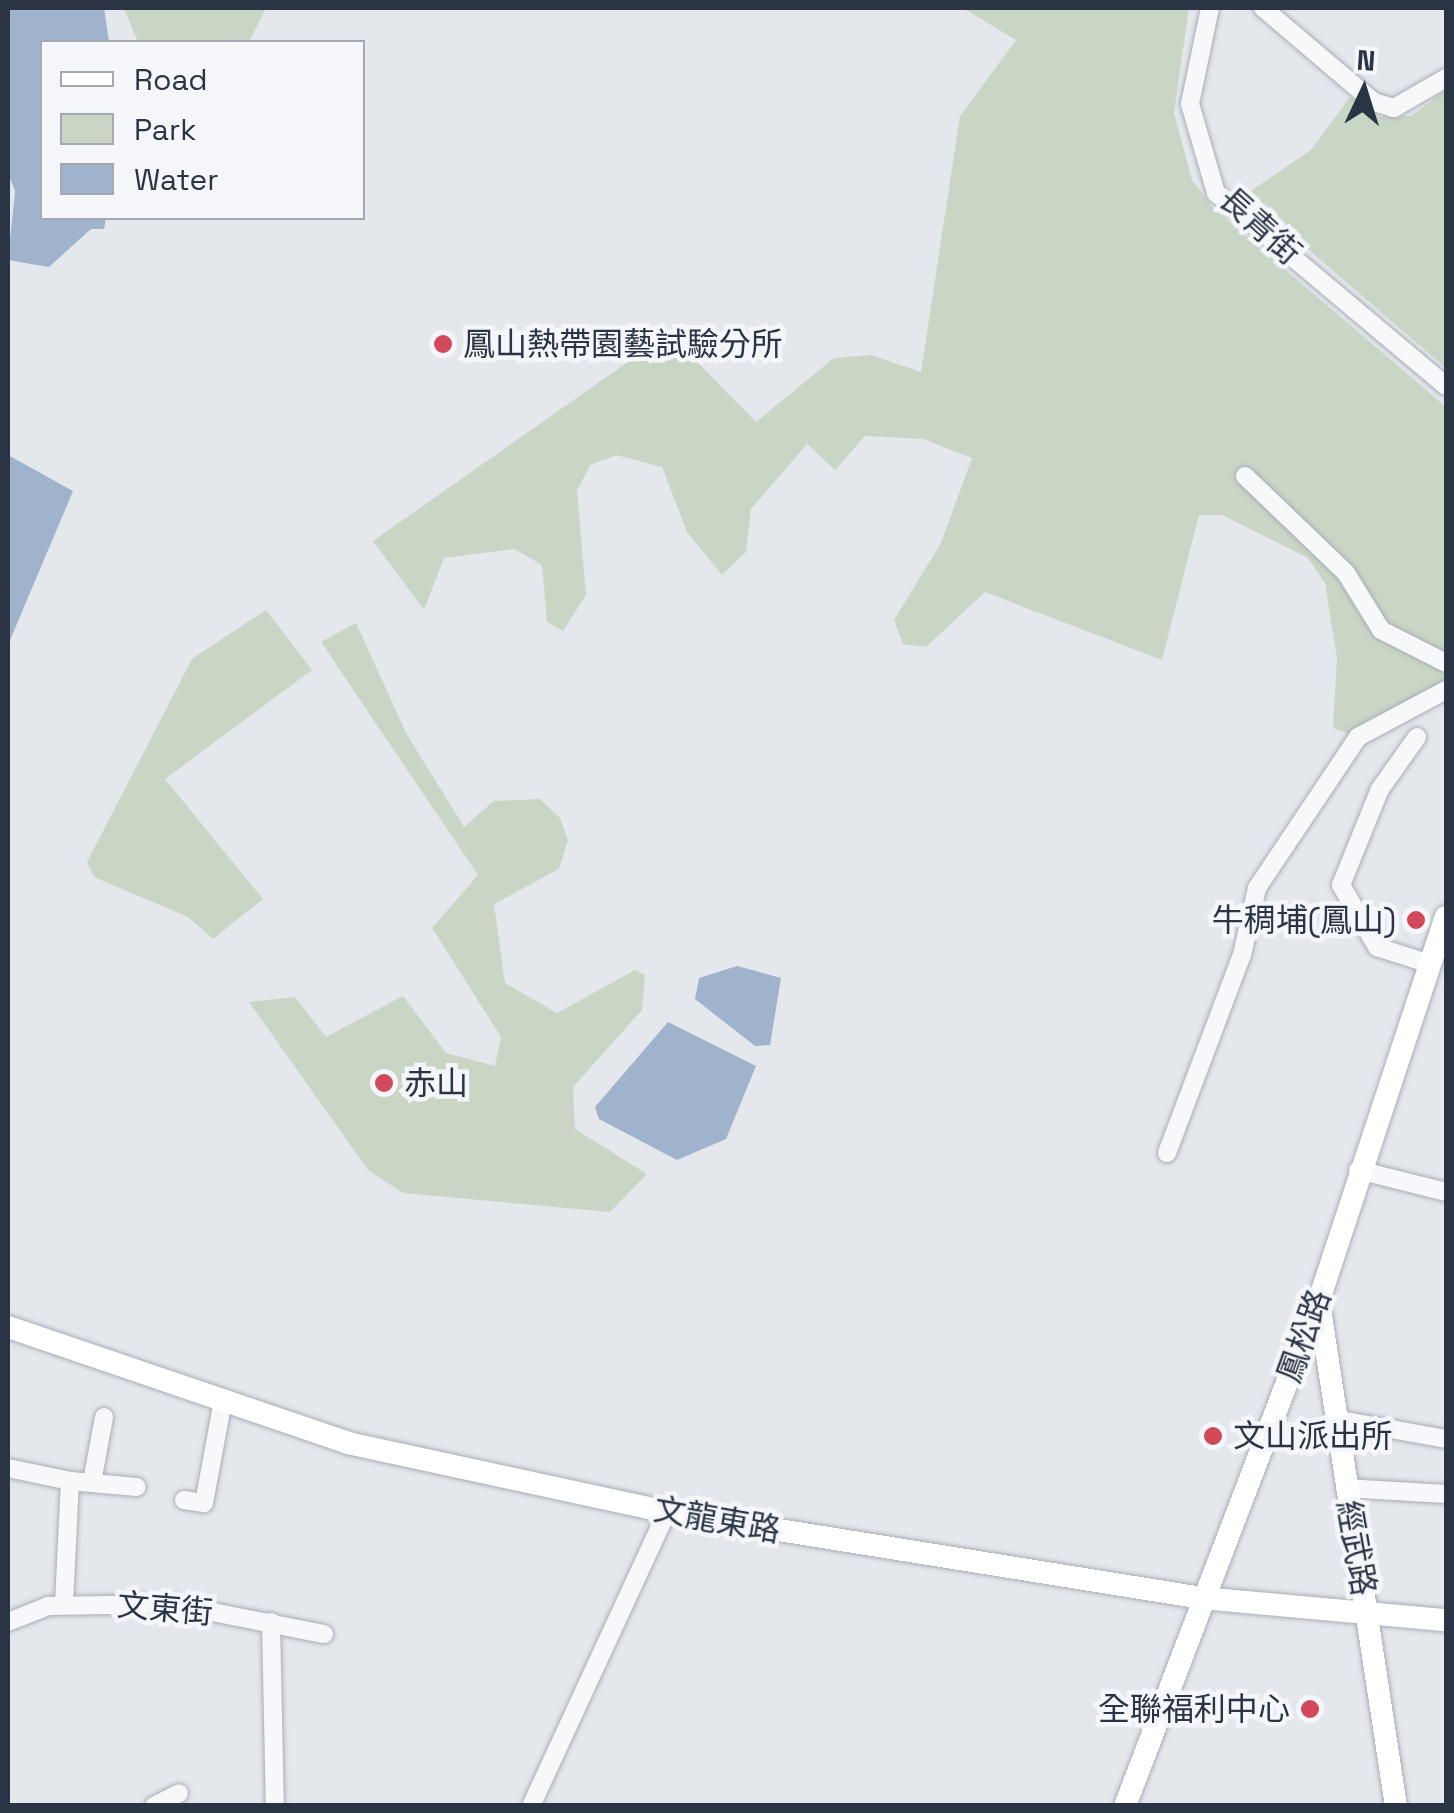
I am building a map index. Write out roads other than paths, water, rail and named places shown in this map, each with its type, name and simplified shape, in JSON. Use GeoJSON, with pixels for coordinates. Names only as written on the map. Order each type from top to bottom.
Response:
{"type":"FeatureCollection","features":[{"type":"Feature","properties":{"kind":"street","name":"長青街"},"geometry":{"type":"LineString","coordinates":[[1210,8],[1190,104],[1216,193],[1446,386]]}},
{"type":"Feature","properties":{"kind":"street"},"geometry":{"type":"LineString","coordinates":[[1263,8],[1374,102],[1394,108],[1446,78]]}},
{"type":"Feature","properties":{"kind":"street"},"geometry":{"type":"LineString","coordinates":[[1245,476],[1346,573],[1380,630],[1446,663]]}},
{"type":"Feature","properties":{"kind":"street"},"geometry":{"type":"LineString","coordinates":[[1166,1153],[1258,888],[1358,737],[1446,690]]}},
{"type":"Feature","properties":{"kind":"street"},"geometry":{"type":"LineString","coordinates":[[1417,736],[1380,789],[1341,885],[1376,947],[1430,964]]}},
{"type":"Feature","properties":{"kind":"street","name":"鳳松路"},"geometry":{"type":"LineString","coordinates":[[1125,1806],[1322,1291],[1358,1170],[1446,916]]}},
{"type":"Feature","properties":{"kind":"street"},"geometry":{"type":"LineString","coordinates":[[1358,1170],[1446,1192]]}},
{"type":"Feature","properties":{"kind":"street","name":"經武路"},"geometry":{"type":"LineString","coordinates":[[1322,1291],[1334,1419],[1396,1806]]}},
{"type":"Feature","properties":{"kind":"street","name":"文龍東路"},"geometry":{"type":"LineString","coordinates":[[8,1327],[222,1406],[666,1512],[1202,1598],[1367,1616],[1446,1620]]}},
{"type":"Feature","properties":{"kind":"street"},"geometry":{"type":"LineString","coordinates":[[8,1336],[49,1342]]}},
{"type":"Feature","properties":{"kind":"street"},"geometry":{"type":"LineString","coordinates":[[184,1500],[204,1503],[222,1406]]}},
{"type":"Feature","properties":{"kind":"street"},"geometry":{"type":"LineString","coordinates":[[92,1482],[104,1417]]}},
{"type":"Feature","properties":{"kind":"street"},"geometry":{"type":"LineString","coordinates":[[1334,1419],[1446,1439]]}},
{"type":"Feature","properties":{"kind":"street"},"geometry":{"type":"LineString","coordinates":[[8,1468],[70,1481],[137,1487]]}},
{"type":"Feature","properties":{"kind":"street"},"geometry":{"type":"LineString","coordinates":[[64,1605],[70,1481]]}},
{"type":"Feature","properties":{"kind":"street"},"geometry":{"type":"LineString","coordinates":[[1346,1488],[1446,1494]]}},
{"type":"Feature","properties":{"kind":"street"},"geometry":{"type":"LineString","coordinates":[[531,1806],[666,1512]]}},
{"type":"Feature","properties":{"kind":"street","name":"文東街"},"geometry":{"type":"LineString","coordinates":[[8,1624],[64,1605],[172,1604],[324,1634]]}},
{"type":"Feature","properties":{"kind":"street"},"geometry":{"type":"LineString","coordinates":[[271,1622],[275,1806]]}},
{"type":"Feature","properties":{"kind":"street"},"geometry":{"type":"LineString","coordinates":[[154,1806],[180,1793]]}},
{"type":"Feature","properties":{"kind":"water"},"geometry":{"type":"Polygon","coordinates":[[[8,8],[104,8],[109,40],[40,40],[40,220],[106,220],[104,229],[91,229],[49,267],[8,260],[15,191],[8,173],[8,8]]]}},
{"type":"Feature","properties":{"kind":"water"},"geometry":{"type":"Polygon","coordinates":[[[8,455],[73,491],[8,645],[8,455]]]}},
{"type":"Feature","properties":{"kind":"water"},"geometry":{"type":"Polygon","coordinates":[[[737,966],[781,978],[770,1045],[755,1046],[695,999],[699,978],[737,966]]]}},
{"type":"Feature","properties":{"kind":"water"},"geometry":{"type":"Polygon","coordinates":[[[668,1022],[756,1066],[726,1139],[677,1160],[599,1119],[595,1107],[668,1022]]]}},
{"type":"Feature","properties":{"kind":"place","name":"鳳山熱帶園藝試驗分所"},"geometry":{"type":"Point","coordinates":[443,344]}},
{"type":"Feature","properties":{"kind":"place","name":"牛稠埔(鳳山)"},"geometry":{"type":"Point","coordinates":[1416,920]}},
{"type":"Feature","properties":{"kind":"place","name":"赤山"},"geometry":{"type":"Point","coordinates":[384,1083]}},
{"type":"Feature","properties":{"kind":"place","name":"文山派出所"},"geometry":{"type":"Point","coordinates":[1213,1436]}},
{"type":"Feature","properties":{"kind":"place","name":"全聯福利中心"},"geometry":{"type":"Point","coordinates":[1310,1709]}}]}
